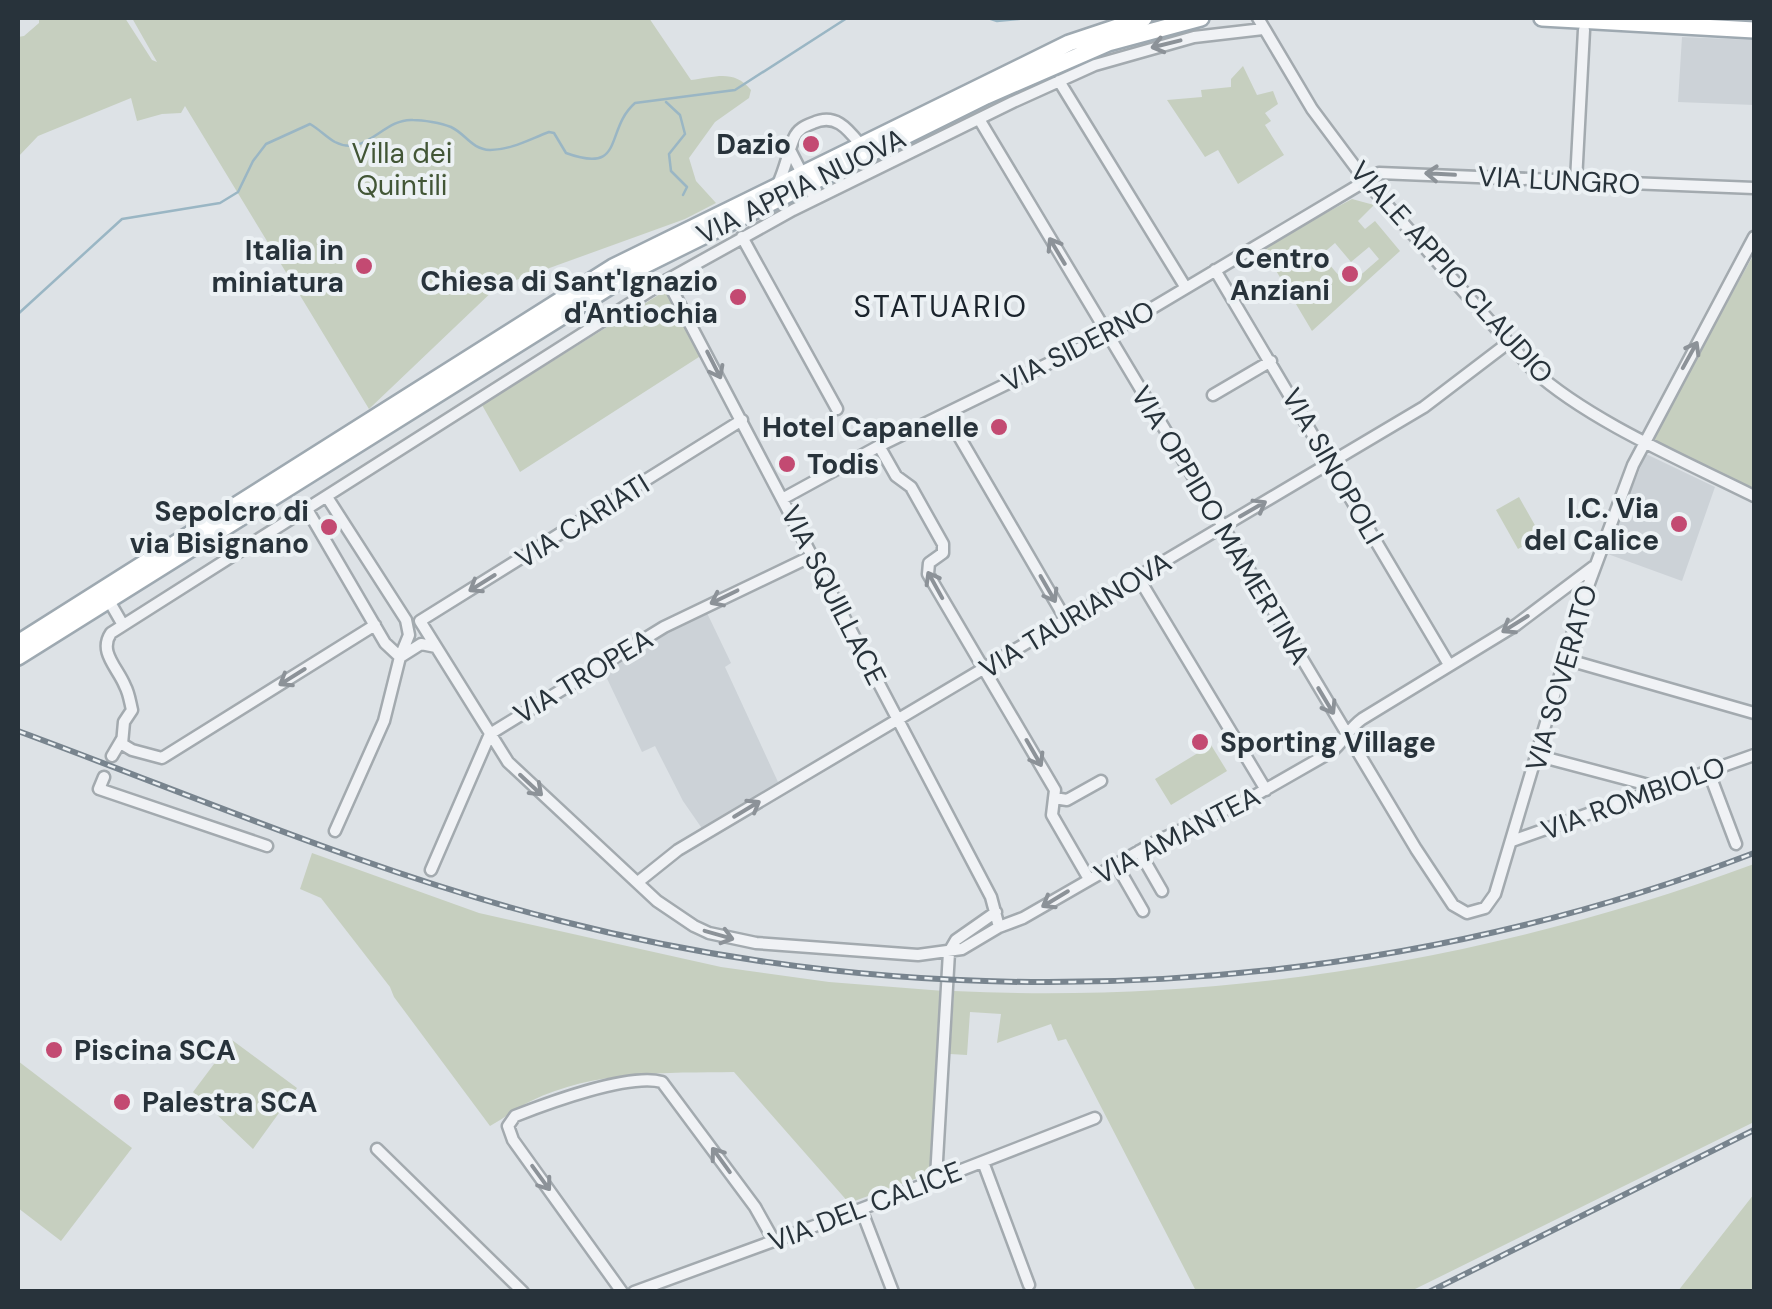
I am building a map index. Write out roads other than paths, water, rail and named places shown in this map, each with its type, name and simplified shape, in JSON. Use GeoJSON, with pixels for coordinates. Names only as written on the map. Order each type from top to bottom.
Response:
{"type":"FeatureCollection","features":[{"type":"Feature","properties":{"kind":"main road","name":"VIA APPIA NUOVA"},"geometry":{"type":"LineString","coordinates":[[18,657],[640,267],[860,144],[1076,40],[1144,18]]}},
{"type":"Feature","properties":{"kind":"main road","name":"VIA APPIA NUOVA"},"geometry":{"type":"LineString","coordinates":[[18,643],[582,286],[660,242],[778,184],[805,178],[1084,52],[1200,18]]}},
{"type":"Feature","properties":{"kind":"main road"},"geometry":{"type":"LineString","coordinates":[[1542,18],[1754,30]]}},
{"type":"Feature","properties":{"kind":"street","name":"VIA APPIA NUOVA"},"geometry":{"type":"LineString","coordinates":[[123,625],[667,280],[742,237],[1059,80],[1159,45],[1260,23]]}},
{"type":"Feature","properties":{"kind":"street","name":"VIALE APPIO CLAUDIO"},"geometry":{"type":"LineString","coordinates":[[1260,23],[1312,109],[1366,180],[1508,343],[1554,387],[1644,440],[1754,496]]}},
{"type":"Feature","properties":{"kind":"street"},"geometry":{"type":"LineString","coordinates":[[1576,181],[1584,30]]}},
{"type":"Feature","properties":{"kind":"street"},"geometry":{"type":"LineString","coordinates":[[1059,80],[1186,288]]}},
{"type":"Feature","properties":{"kind":"street"},"geometry":{"type":"LineString","coordinates":[[778,184],[797,133],[824,119],[842,124],[860,144]]}},
{"type":"Feature","properties":{"kind":"street","name":"VIA OPPIDO MAMERTINA"},"geometry":{"type":"LineString","coordinates":[[979,119],[1452,905],[1464,912],[1478,911]]}},
{"type":"Feature","properties":{"kind":"street"},"geometry":{"type":"LineString","coordinates":[[791,152],[815,199]]}},
{"type":"Feature","properties":{"kind":"street","name":"VIA LUNGRO"},"geometry":{"type":"LineString","coordinates":[[1366,180],[1387,171],[1754,188]]}},
{"type":"Feature","properties":{"kind":"street","name":"VIA SIDERNO"},"geometry":{"type":"LineString","coordinates":[[784,498],[879,446],[1107,335],[1366,180]]}},
{"type":"Feature","properties":{"kind":"street"},"geometry":{"type":"LineString","coordinates":[[742,237],[837,409]]}},
{"type":"Feature","properties":{"kind":"street","name":"VIA SOVERATO"},"geometry":{"type":"LineString","coordinates":[[1478,911],[1494,898],[1594,566],[1644,440],[1754,237]]}},
{"type":"Feature","properties":{"kind":"street","name":"VIA SINOPOLI"},"geometry":{"type":"LineString","coordinates":[[1216,270],[1448,663]]}},
{"type":"Feature","properties":{"kind":"street","name":"VIA SQUILLACE"},"geometry":{"type":"LineString","coordinates":[[667,280],[898,719],[1000,926]]}},
{"type":"Feature","properties":{"kind":"street","name":"VIA TAURIANOVA"},"geometry":{"type":"LineString","coordinates":[[638,882],[678,850],[1424,408],[1508,343]]}},
{"type":"Feature","properties":{"kind":"street"},"geometry":{"type":"LineString","coordinates":[[1213,395],[1271,362]]}},
{"type":"Feature","properties":{"kind":"street"},"geometry":{"type":"LineString","coordinates":[[463,375],[479,399]]}},
{"type":"Feature","properties":{"kind":"street"},"geometry":{"type":"LineString","coordinates":[[946,414],[1066,620]]}},
{"type":"Feature","properties":{"kind":"street","name":"VIA CARIATI"},"geometry":{"type":"LineString","coordinates":[[420,621],[742,420]]}},
{"type":"Feature","properties":{"kind":"street"},"geometry":{"type":"LineString","coordinates":[[879,446],[896,476],[912,490],[942,544],[944,553],[929,564],[927,572],[1055,790],[1052,815],[1090,879]]}},
{"type":"Feature","properties":{"kind":"street"},"geometry":{"type":"LineString","coordinates":[[327,498],[406,620],[409,634],[384,721],[335,832]]}},
{"type":"Feature","properties":{"kind":"street"},"geometry":{"type":"LineString","coordinates":[[308,511],[385,643],[400,657]]}},
{"type":"Feature","properties":{"kind":"street","name":"VIA TROPEA"},"geometry":{"type":"LineString","coordinates":[[431,870],[490,734],[664,627],[812,556]]}},
{"type":"Feature","properties":{"kind":"street","name":"VIA AMANTEA"},"geometry":{"type":"LineString","coordinates":[[949,952],[970,946],[1139,851],[1266,790],[1340,746],[1346,734],[1369,714],[1521,621],[1594,566]]}},
{"type":"Feature","properties":{"kind":"street"},"geometry":{"type":"LineString","coordinates":[[1138,577],[1266,790]]}},
{"type":"Feature","properties":{"kind":"street"},"geometry":{"type":"LineString","coordinates":[[108,599],[123,625],[109,635],[106,643],[132,712],[124,722],[122,739],[112,756]]}},
{"type":"Feature","properties":{"kind":"street"},"geometry":{"type":"LineString","coordinates":[[406,620],[420,621],[517,771],[682,918],[717,936],[756,943],[894,954],[949,952]]}},
{"type":"Feature","properties":{"kind":"street"},"geometry":{"type":"LineString","coordinates":[[122,739],[129,749],[162,758],[375,625]]}},
{"type":"Feature","properties":{"kind":"street"},"geometry":{"type":"LineString","coordinates":[[400,657],[421,644],[437,647]]}},
{"type":"Feature","properties":{"kind":"street"},"geometry":{"type":"LineString","coordinates":[[1565,659],[1754,713]]}},
{"type":"Feature","properties":{"kind":"street","name":"VIA ROMBIOLO"},"geometry":{"type":"LineString","coordinates":[[1512,841],[1754,755]]}},
{"type":"Feature","properties":{"kind":"street"},"geometry":{"type":"LineString","coordinates":[[1538,756],[1657,788]]}},
{"type":"Feature","properties":{"kind":"street"},"geometry":{"type":"LineString","coordinates":[[1708,770],[1736,844]]}},
{"type":"Feature","properties":{"kind":"street"},"geometry":{"type":"LineString","coordinates":[[104,777],[100,789],[267,846]]}},
{"type":"Feature","properties":{"kind":"street"},"geometry":{"type":"LineString","coordinates":[[1054,798],[1069,799],[1101,781]]}},
{"type":"Feature","properties":{"kind":"street"},"geometry":{"type":"LineString","coordinates":[[1139,851],[1162,891]]}},
{"type":"Feature","properties":{"kind":"street"},"geometry":{"type":"LineString","coordinates":[[1116,864],[1143,911]]}},
{"type":"Feature","properties":{"kind":"street"},"geometry":{"type":"LineString","coordinates":[[936,1178],[949,952],[956,940],[996,912]]}},
{"type":"Feature","properties":{"kind":"street"},"geometry":{"type":"LineString","coordinates":[[622,1292],[513,1140],[508,1126],[513,1118],[594,1090],[647,1080],[662,1082],[753,1203],[774,1241]]}},
{"type":"Feature","properties":{"kind":"street","name":"VIA DEL CALICE"},"geometry":{"type":"LineString","coordinates":[[634,1292],[1095,1118]]}},
{"type":"Feature","properties":{"kind":"street"},"geometry":{"type":"LineString","coordinates":[[377,1148],[524,1292]]}},
{"type":"Feature","properties":{"kind":"street"},"geometry":{"type":"LineString","coordinates":[[983,1162],[1029,1284]]}},
{"type":"Feature","properties":{"kind":"street"},"geometry":{"type":"LineString","coordinates":[[861,1209],[893,1292]]}},
{"type":"Feature","properties":{"kind":"waterway"},"geometry":{"type":"LineString","coordinates":[[18,314],[122,219],[220,203],[238,192],[266,144],[310,124],[346,146],[365,142],[393,125],[413,120],[451,127],[478,147],[490,150],[549,132],[554,133],[566,153],[598,158],[606,154],[635,103],[735,90],[847,18]]}},
{"type":"Feature","properties":{"kind":"waterway"},"geometry":{"type":"LineString","coordinates":[[988,18],[1028,18]]}},
{"type":"Feature","properties":{"kind":"waterway"},"geometry":{"type":"LineString","coordinates":[[666,102],[680,115],[685,134],[669,154],[671,171],[687,187],[683,195]]}},
{"type":"Feature","properties":{"kind":"railway"},"geometry":{"type":"LineString","coordinates":[[18,731],[355,858],[492,902],[709,953],[860,973],[1011,982],[1163,979],[1314,965],[1463,939],[1610,902],[1754,853]]}},
{"type":"Feature","properties":{"kind":"railway"},"geometry":{"type":"LineString","coordinates":[[1429,1292],[1754,1130]]}},
{"type":"Feature","properties":{"kind":"place","name":"Dazio"},"geometry":{"type":"Point","coordinates":[811,144]}},
{"type":"Feature","properties":{"kind":"place","name":"Italia in miniatura"},"geometry":{"type":"Point","coordinates":[364,266]}},
{"type":"Feature","properties":{"kind":"place","name":"Centro Anziani"},"geometry":{"type":"Point","coordinates":[1350,274]}},
{"type":"Feature","properties":{"kind":"place","name":"Chiesa di Sant'Ignazio d'Antiochia"},"geometry":{"type":"Point","coordinates":[738,297]}},
{"type":"Feature","properties":{"kind":"place","name":"Hotel Capanelle"},"geometry":{"type":"Point","coordinates":[999,427]}},
{"type":"Feature","properties":{"kind":"place","name":"Todis"},"geometry":{"type":"Point","coordinates":[787,464]}},
{"type":"Feature","properties":{"kind":"place","name":"I.C. Via del Calice"},"geometry":{"type":"Point","coordinates":[1679,524]}},
{"type":"Feature","properties":{"kind":"place","name":"Sepolcro di via Bisignano"},"geometry":{"type":"Point","coordinates":[329,527]}},
{"type":"Feature","properties":{"kind":"place","name":"Sporting Village"},"geometry":{"type":"Point","coordinates":[1200,742]}},
{"type":"Feature","properties":{"kind":"place","name":"Piscina SCA"},"geometry":{"type":"Point","coordinates":[54,1050]}},
{"type":"Feature","properties":{"kind":"place","name":"Palestra SCA"},"geometry":{"type":"Point","coordinates":[122,1102]}},
{"type":"Feature","properties":{"kind":"district","name":"STATUARIO"},"geometry":{"type":"Point","coordinates":[941,307]}},
{"type":"Feature","properties":{"kind":"park label","name":"Villa dei Quintili"},"geometry":{"type":"Point","coordinates":[402,169]}}]}
